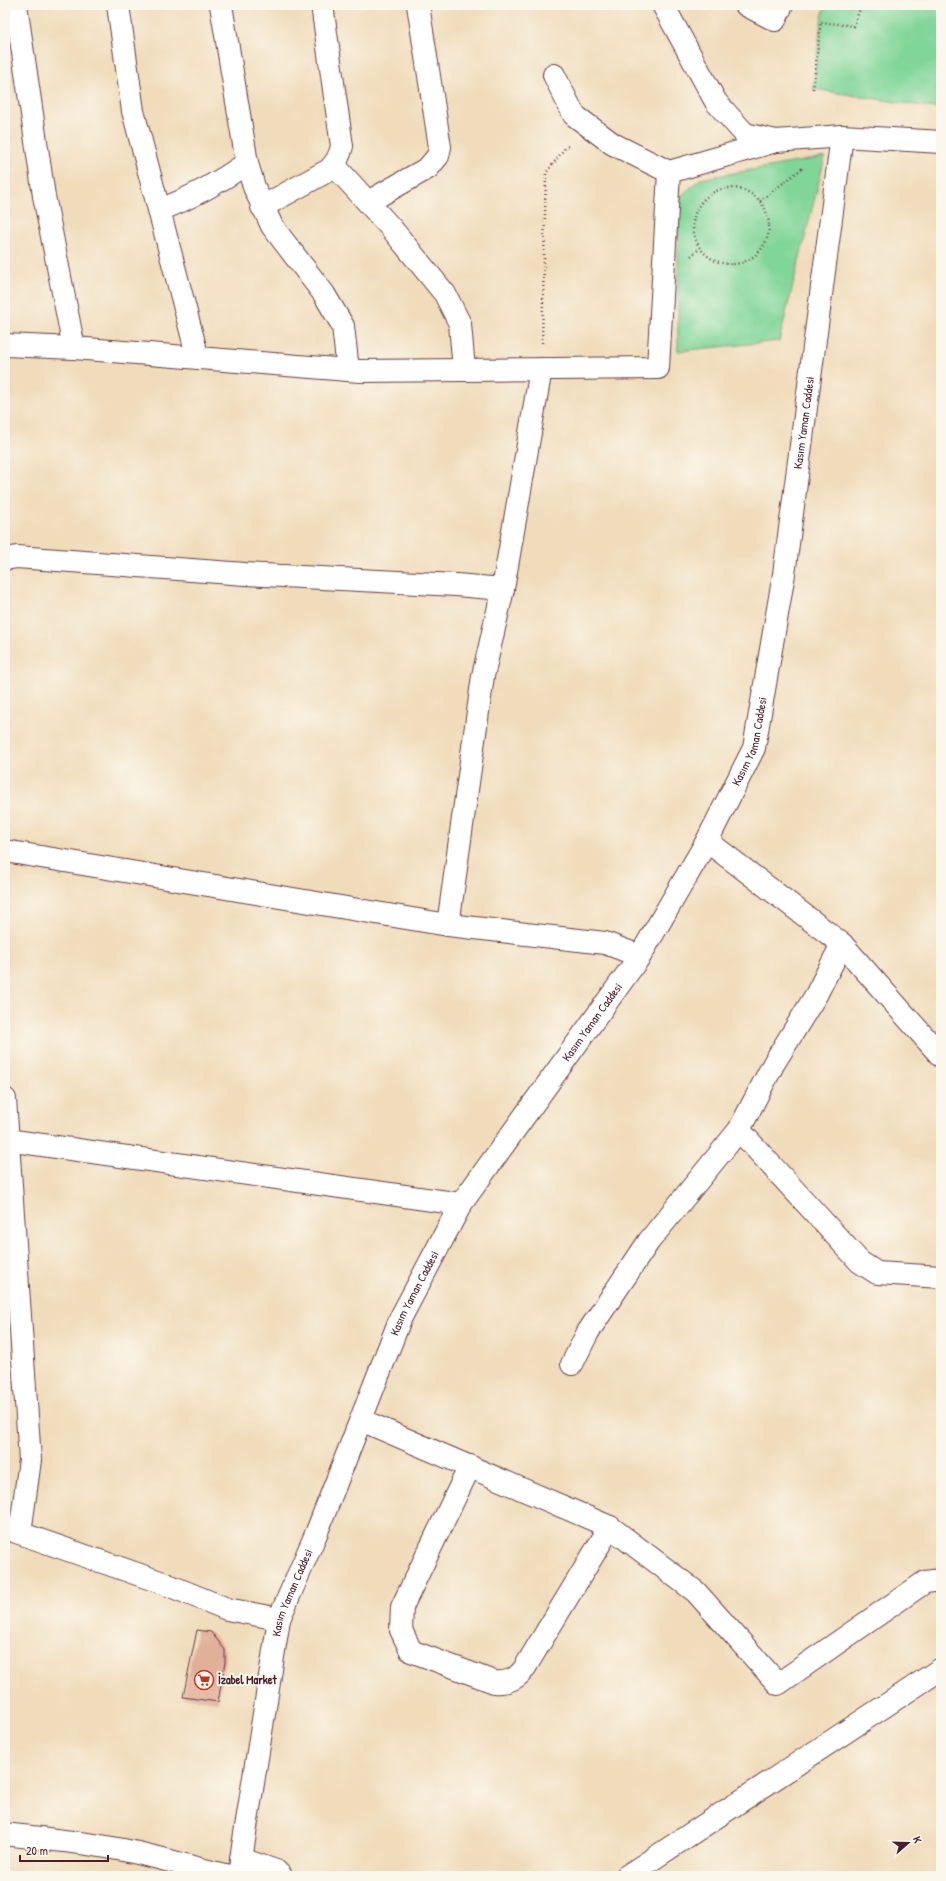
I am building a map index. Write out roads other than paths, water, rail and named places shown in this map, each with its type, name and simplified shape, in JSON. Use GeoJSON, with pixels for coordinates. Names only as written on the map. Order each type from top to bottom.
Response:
{"type":"FeatureCollection","features":[{"type":"Feature","properties":{"kind":"street"},"geometry":{"type":"LineString","coordinates":[[16,5],[44,196],[74,348]]}},
{"type":"Feature","properties":{"kind":"street"},"geometry":{"type":"LineString","coordinates":[[118,5],[133,112],[198,358]]}},
{"type":"Feature","properties":{"kind":"street"},"geometry":{"type":"LineString","coordinates":[[221,5],[247,162],[254,187],[272,226],[324,294],[343,326],[348,370]]}},
{"type":"Feature","properties":{"kind":"street"},"geometry":{"type":"LineString","coordinates":[[262,207],[329,170],[334,165],[341,152],[342,146],[322,5]]}},
{"type":"Feature","properties":{"kind":"street"},"geometry":{"type":"LineString","coordinates":[[368,202],[428,168],[438,156],[440,147],[418,5]]}},
{"type":"Feature","properties":{"kind":"street"},"geometry":{"type":"LineString","coordinates":[[663,5],[716,102],[745,134],[776,142]]}},
{"type":"Feature","properties":{"kind":"street"},"geometry":{"type":"LineString","coordinates":[[746,5],[775,20],[782,5]]}},
{"type":"Feature","properties":{"kind":"street"},"geometry":{"type":"LineString","coordinates":[[554,76],[574,115],[613,144],[669,172],[776,142],[842,136],[941,142]]}},
{"type":"Feature","properties":{"kind":"street","name":"Kasım Yaman Caddesi"},"geometry":{"type":"LineString","coordinates":[[237,1870],[279,1619],[316,1534],[401,1318],[461,1204],[640,956],[707,841],[754,748],[784,574],[842,136]]}},
{"type":"Feature","properties":{"kind":"street"},"geometry":{"type":"LineString","coordinates":[[160,210],[178,203],[224,179],[247,162]]}},
{"type":"Feature","properties":{"kind":"street"},"geometry":{"type":"LineString","coordinates":[[334,165],[368,202],[444,294],[460,324],[464,370]]}},
{"type":"Feature","properties":{"kind":"street"},"geometry":{"type":"LineString","coordinates":[[5,345],[74,348],[348,370],[658,368],[669,172]]}},
{"type":"Feature","properties":{"kind":"street"},"geometry":{"type":"LineString","coordinates":[[448,925],[483,676],[503,589],[541,369]]}},
{"type":"Feature","properties":{"kind":"street"},"geometry":{"type":"LineString","coordinates":[[5,559],[17,557],[246,574],[456,585],[503,589]]}},
{"type":"Feature","properties":{"kind":"street"},"geometry":{"type":"LineString","coordinates":[[707,841],[842,944],[941,1056]]}},
{"type":"Feature","properties":{"kind":"street"},"geometry":{"type":"LineString","coordinates":[[5,851],[448,925],[605,943],[640,956]]}},
{"type":"Feature","properties":{"kind":"street"},"geometry":{"type":"LineString","coordinates":[[572,1364],[588,1332],[649,1241],[739,1130],[774,1063],[816,995],[842,944]]}},
{"type":"Feature","properties":{"kind":"street"},"geometry":{"type":"LineString","coordinates":[[5,1099],[30,1460],[13,1530],[163,1582],[227,1609],[279,1619]]}},
{"type":"Feature","properties":{"kind":"street"},"geometry":{"type":"LineString","coordinates":[[739,1130],[860,1262],[877,1273],[941,1277]]}},
{"type":"Feature","properties":{"kind":"street"},"geometry":{"type":"LineString","coordinates":[[7,1140],[461,1204]]}},
{"type":"Feature","properties":{"kind":"street"},"geometry":{"type":"LineString","coordinates":[[361,1420],[610,1527],[696,1592],[778,1684],[925,1582],[941,1580]]}},
{"type":"Feature","properties":{"kind":"street"},"geometry":{"type":"LineString","coordinates":[[470,1466],[402,1607],[402,1630],[411,1651],[494,1682],[504,1683],[512,1680],[524,1669],[610,1527]]}},
{"type":"Feature","properties":{"kind":"street"},"geometry":{"type":"LineString","coordinates":[[626,1876],[941,1669]]}},
{"type":"Feature","properties":{"kind":"street"},"geometry":{"type":"LineString","coordinates":[[5,1834],[91,1844],[151,1856],[206,1872],[237,1870],[276,1871],[281,1876]]}},
{"type":"Feature","properties":{"kind":"place","name":"İzabel Market"},"geometry":{"type":"Point","coordinates":[204,1680]}}]}
